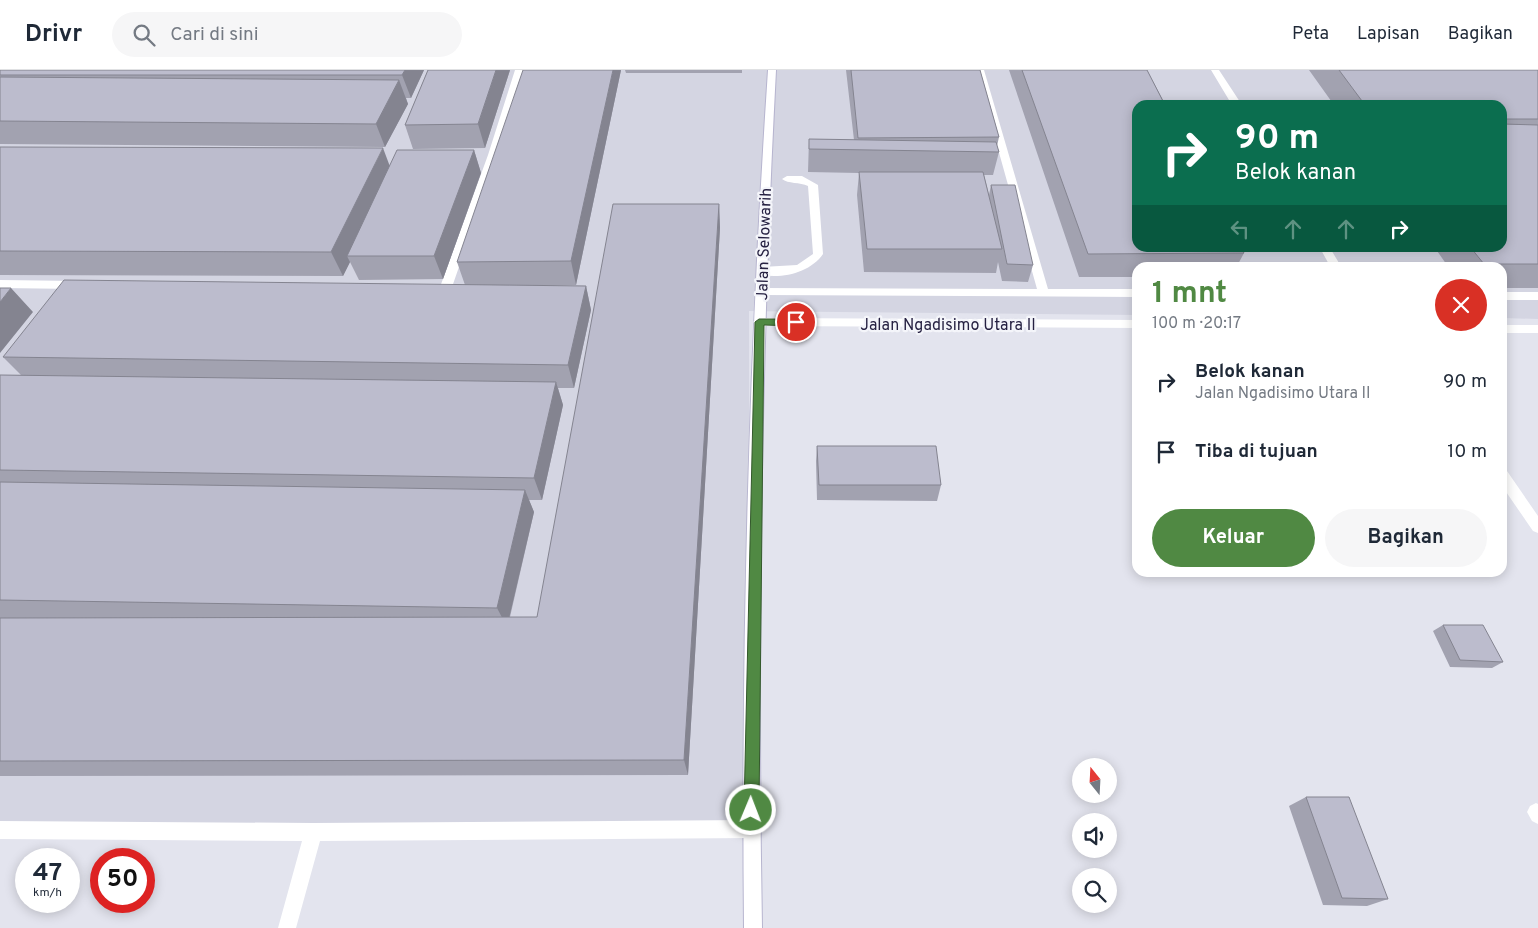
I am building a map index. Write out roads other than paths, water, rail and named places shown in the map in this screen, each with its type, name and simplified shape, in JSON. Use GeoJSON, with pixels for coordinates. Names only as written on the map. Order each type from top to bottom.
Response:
{"type":"FeatureCollection","features":[{"type":"Feature","properties":{"kind":"main road"},"geometry":{"type":"LineString","coordinates":[[446,287],[493,155],[519,70]]}},
{"type":"Feature","properties":{"kind":"main road","name":"Jalan Selowarih"},"geometry":{"type":"LineString","coordinates":[[754,928],[751,829],[759,322],[772,70]]}},
{"type":"Feature","properties":{"kind":"main road"},"geometry":{"type":"LineString","coordinates":[[980,70],[1044,293]]}},
{"type":"Feature","properties":{"kind":"main road"},"geometry":{"type":"LineString","coordinates":[[1215,70],[1234,100]]}},
{"type":"Feature","properties":{"kind":"main road"},"geometry":{"type":"LineString","coordinates":[[762,271],[799,268],[814,262],[818,254],[813,185],[802,179],[787,179]]}},
{"type":"Feature","properties":{"kind":"main road"},"geometry":{"type":"LineString","coordinates":[[0,284],[89,285]]}},
{"type":"Feature","properties":{"kind":"main road"},"geometry":{"type":"LineString","coordinates":[[761,292],[1132,292]]}},
{"type":"Feature","properties":{"kind":"main road"},"geometry":{"type":"LineString","coordinates":[[1507,296],[1538,296]]}},
{"type":"Feature","properties":{"kind":"main road","name":"Jalan Ngadisimo Utara II"},"geometry":{"type":"LineString","coordinates":[[759,322],[1132,324]]}},
{"type":"Feature","properties":{"kind":"main road"},"geometry":{"type":"LineString","coordinates":[[1507,329],[1538,329]]}},
{"type":"Feature","properties":{"kind":"main road"},"geometry":{"type":"LineString","coordinates":[[1507,482],[1538,527]]}},
{"type":"Feature","properties":{"kind":"main road"},"geometry":{"type":"LineString","coordinates":[[0,830],[313,832],[751,829]]}},
{"type":"Feature","properties":{"kind":"main road"},"geometry":{"type":"LineString","coordinates":[[287,928],[313,832]]}}]}
